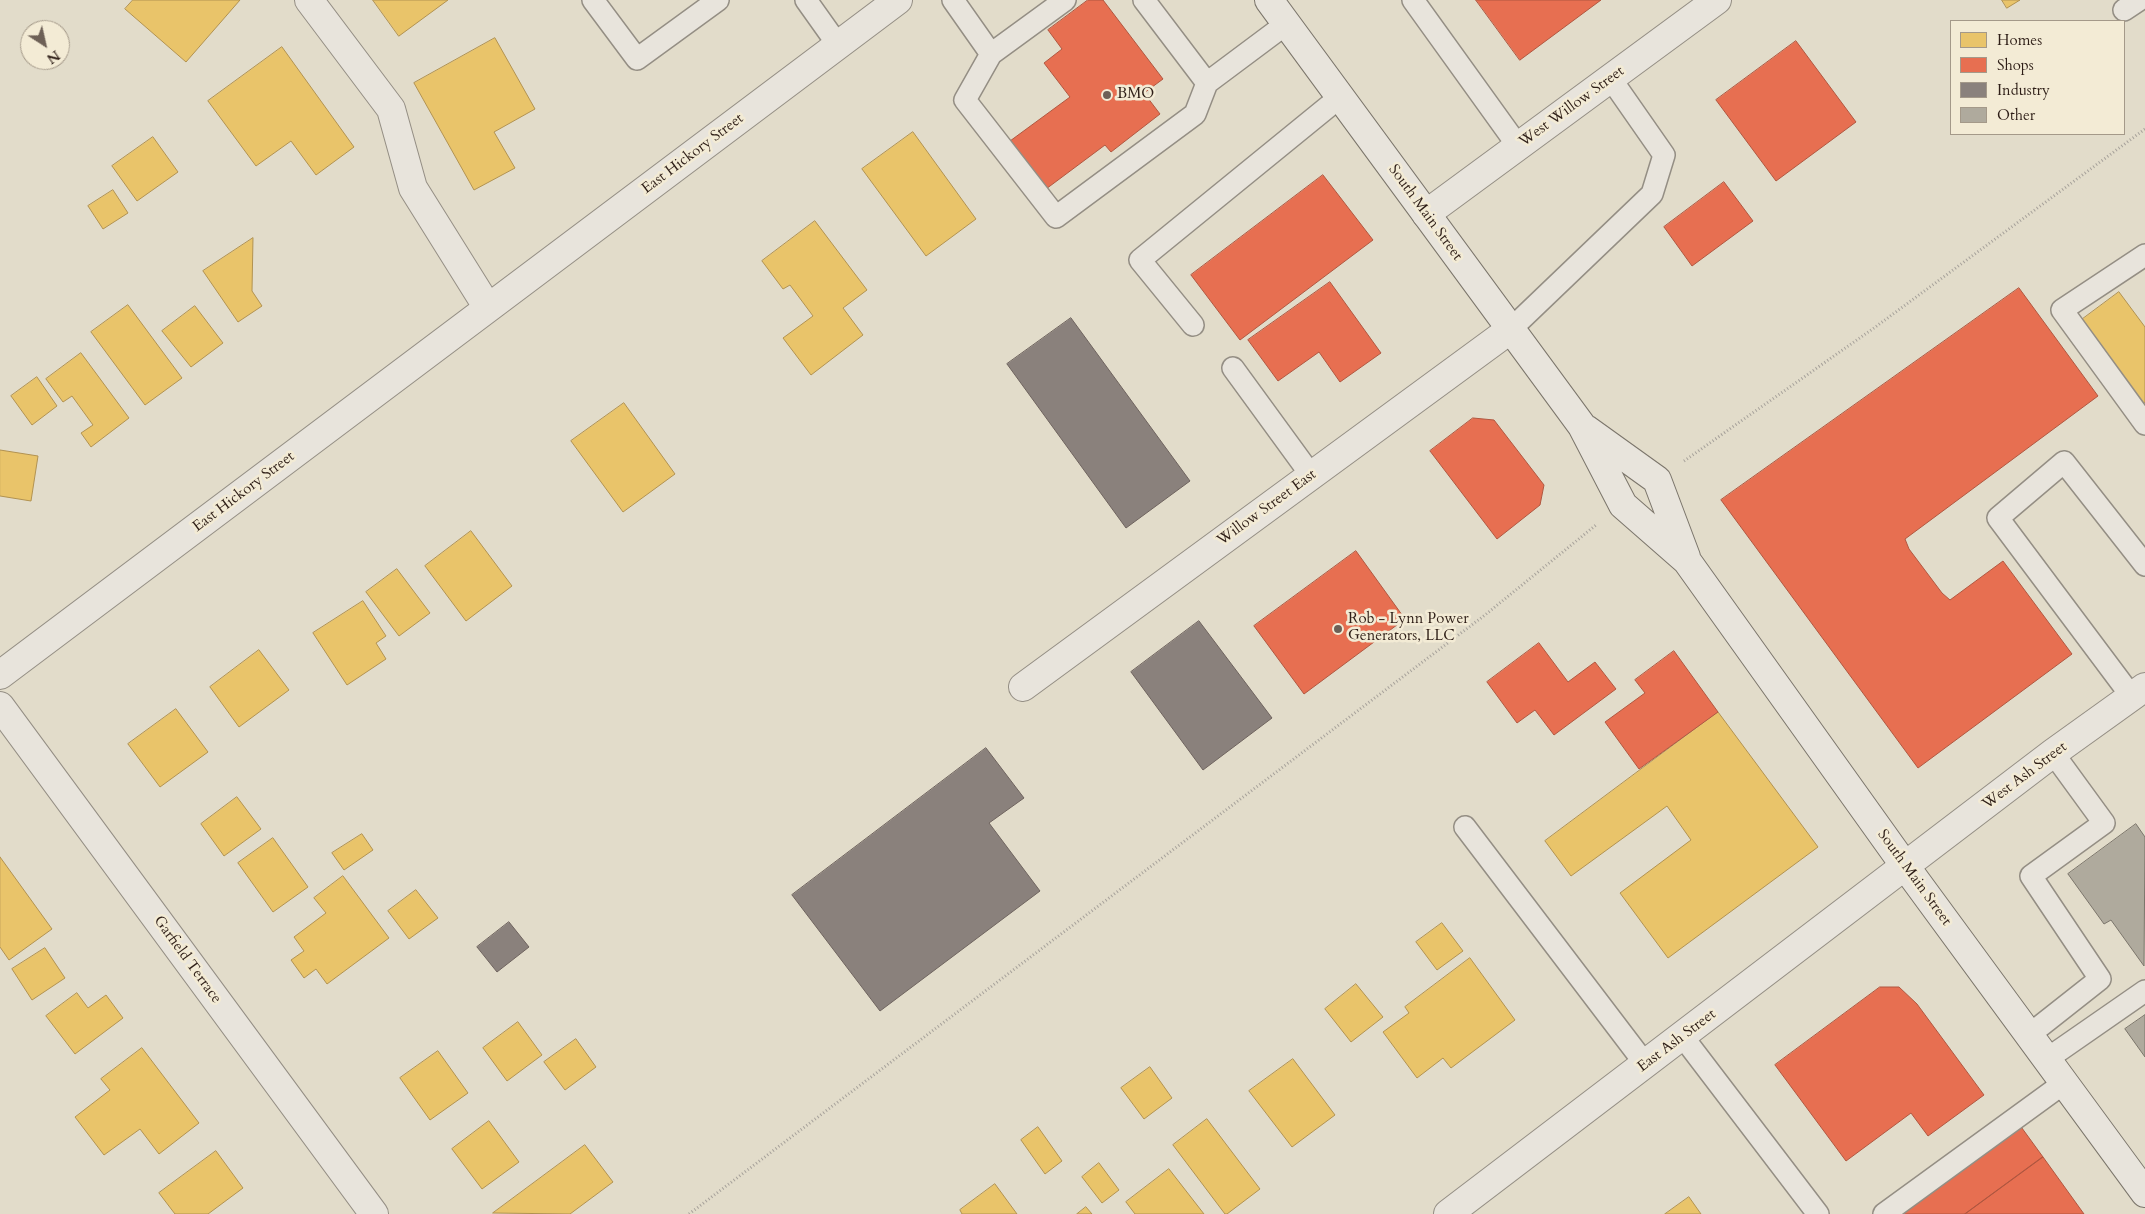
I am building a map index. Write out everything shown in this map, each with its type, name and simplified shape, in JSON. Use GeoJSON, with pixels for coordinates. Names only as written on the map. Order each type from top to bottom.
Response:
{"type":"FeatureCollection","features":[{"type":"Feature","properties":{"kind":"street"},"geometry":{"type":"LineString","coordinates":[[309,0],[391,109],[413,188],[488,308]]}},
{"type":"Feature","properties":{"kind":"street","name":"East Hickory Street"},"geometry":{"type":"LineString","coordinates":[[0,676],[898,0]]}},
{"type":"Feature","properties":{"kind":"street","name":"South Main Street"},"geometry":{"type":"LineString","coordinates":[[1269,0],[1582,426],[1623,505],[1687,561],[1906,866],[2145,1193]]}},
{"type":"Feature","properties":{"kind":"street","name":"West Willow Street"},"geometry":{"type":"LineString","coordinates":[[1426,214],[1717,0]]}},
{"type":"Feature","properties":{"kind":"street","name":"Willow Street East"},"geometry":{"type":"LineString","coordinates":[[1023,688],[1511,329]]}},
{"type":"Feature","properties":{"kind":"street","name":"South Main Street"},"geometry":{"type":"LineString","coordinates":[[1582,426],[1657,480],[1687,561]]}},
{"type":"Feature","properties":{"kind":"street","name":"West Ash Street"},"geometry":{"type":"LineString","coordinates":[[1906,866],[2053,753],[2138,692]]}},
{"type":"Feature","properties":{"kind":"street","name":"Garfield Terrace"},"geometry":{"type":"LineString","coordinates":[[0,706],[374,1214]]}},
{"type":"Feature","properties":{"kind":"street","name":"East Ash Street"},"geometry":{"type":"LineString","coordinates":[[1448,1214],[1906,866]]}},
{"type":"Feature","properties":{"kind":"lane"},"geometry":{"type":"LineString","coordinates":[[593,0],[637,59],[718,0]]}},
{"type":"Feature","properties":{"kind":"lane"},"geometry":{"type":"LineString","coordinates":[[806,0],[838,45]]}},
{"type":"Feature","properties":{"kind":"lane"},"geometry":{"type":"LineString","coordinates":[[953,0],[991,54]]}},
{"type":"Feature","properties":{"kind":"lane"},"geometry":{"type":"LineString","coordinates":[[1065,0],[991,54],[965,100],[1056,217],[1195,114],[1207,83],[1286,24]]}},
{"type":"Feature","properties":{"kind":"lane"},"geometry":{"type":"LineString","coordinates":[[1144,0],[1207,83]]}},
{"type":"Feature","properties":{"kind":"lane"},"geometry":{"type":"LineString","coordinates":[[1413,0],[1518,146]]}},
{"type":"Feature","properties":{"kind":"lane"},"geometry":{"type":"LineString","coordinates":[[1511,329],[1652,194],[1664,155],[1611,79]]}},
{"type":"Feature","properties":{"kind":"lane"},"geometry":{"type":"LineString","coordinates":[[1192,325],[1140,260],[1340,97]]}},
{"type":"Feature","properties":{"kind":"lane"},"geometry":{"type":"LineString","coordinates":[[2145,255],[2062,310],[2145,424]]}},
{"type":"Feature","properties":{"kind":"lane"},"geometry":{"type":"LineString","coordinates":[[1233,368],[1311,475]]}},
{"type":"Feature","properties":{"kind":"lane"},"geometry":{"type":"LineString","coordinates":[[2138,692],[1998,518],[2064,462],[2145,566]]}},
{"type":"Feature","properties":{"kind":"lane"},"geometry":{"type":"LineString","coordinates":[[2029,1035],[2100,979],[2030,876],[2104,823],[2053,753]]}},
{"type":"Feature","properties":{"kind":"lane"},"geometry":{"type":"LineString","coordinates":[[1465,826],[1646,1065]]}},
{"type":"Feature","properties":{"kind":"lane"},"geometry":{"type":"LineString","coordinates":[[2047,1060],[2145,990]]}},
{"type":"Feature","properties":{"kind":"lane"},"geometry":{"type":"LineString","coordinates":[[1683,1037],[1818,1214]]}},
{"type":"Feature","properties":{"kind":"lane"},"geometry":{"type":"LineString","coordinates":[[1884,1214],[2064,1083]]}},
{"type":"Feature","properties":{"kind":"path"},"geometry":{"type":"LineString","coordinates":[[1677,465],[1874,328],[2145,129]]}},
{"type":"Feature","properties":{"kind":"path"},"geometry":{"type":"LineString","coordinates":[[689,1214],[1485,615],[1602,521]]}},
{"type":"Feature","properties":{"kind":"building: Homes"},"geometry":{"type":"Polygon","coordinates":[[[133,0],[240,0],[186,62],[125,9],[133,0]]]}},
{"type":"Feature","properties":{"kind":"building: Homes"},"geometry":{"type":"Polygon","coordinates":[[[373,0],[448,0],[399,36],[373,0]]]}},
{"type":"Feature","properties":{"kind":"building: Homes"},"geometry":{"type":"Polygon","coordinates":[[[2002,0],[2020,0],[2007,8],[2002,0]]]}},
{"type":"Feature","properties":{"kind":"building: Homes"},"geometry":{"type":"Polygon","coordinates":[[[495,38],[535,109],[494,132],[515,168],[474,190],[414,83],[495,38]]]}},
{"type":"Feature","properties":{"kind":"building: Homes"},"geometry":{"type":"Polygon","coordinates":[[[282,47],[354,147],[316,175],[291,141],[256,166],[208,101],[282,47]]]}},
{"type":"Feature","properties":{"kind":"building: Homes"},"geometry":{"type":"Polygon","coordinates":[[[913,132],[976,219],[926,256],[862,169],[913,132]]]}},
{"type":"Feature","properties":{"kind":"building: Homes"},"geometry":{"type":"Polygon","coordinates":[[[153,137],[178,172],[137,201],[112,166],[153,137]]]}},
{"type":"Feature","properties":{"kind":"building: Homes"},"geometry":{"type":"Polygon","coordinates":[[[113,190],[128,213],[103,229],[88,206],[113,190]]]}},
{"type":"Feature","properties":{"kind":"building: Homes"},"geometry":{"type":"Polygon","coordinates":[[[815,221],[867,290],[843,308],[863,335],[811,375],[783,338],[813,316],[790,285],[783,289],[762,261],[815,221]]]}},
{"type":"Feature","properties":{"kind":"building: Homes"},"geometry":{"type":"Polygon","coordinates":[[[253,238],[252,291],[262,306],[238,322],[203,271],[253,238]]]}},
{"type":"Feature","properties":{"kind":"building: Homes"},"geometry":{"type":"Polygon","coordinates":[[[2119,292],[2145,327],[2145,402],[2141,405],[2080,321],[2119,292]]]}},
{"type":"Feature","properties":{"kind":"building: Homes"},"geometry":{"type":"Polygon","coordinates":[[[128,305],[182,378],[145,405],[91,332],[128,305]]]}},
{"type":"Feature","properties":{"kind":"building: Homes"},"geometry":{"type":"Polygon","coordinates":[[[195,306],[223,343],[191,367],[162,331],[195,306]]]}},
{"type":"Feature","properties":{"kind":"building: Homes"},"geometry":{"type":"Polygon","coordinates":[[[81,353],[129,418],[91,447],[81,433],[93,425],[72,396],[63,402],[46,379],[81,353]]]}},
{"type":"Feature","properties":{"kind":"building: Homes"},"geometry":{"type":"Polygon","coordinates":[[[37,377],[57,406],[32,425],[11,396],[37,377]]]}},
{"type":"Feature","properties":{"kind":"building: Homes"},"geometry":{"type":"Polygon","coordinates":[[[624,403],[675,474],[623,512],[571,441],[624,403]]]}},
{"type":"Feature","properties":{"kind":"building: Homes"},"geometry":{"type":"Polygon","coordinates":[[[0,450],[38,456],[31,501],[0,496],[0,450]]]}},
{"type":"Feature","properties":{"kind":"building: Homes"},"geometry":{"type":"Polygon","coordinates":[[[471,531],[512,586],[466,621],[425,566],[471,531]]]}},
{"type":"Feature","properties":{"kind":"building: Homes"},"geometry":{"type":"Polygon","coordinates":[[[397,569],[430,613],[399,636],[366,592],[397,569]]]}},
{"type":"Feature","properties":{"kind":"building: Homes"},"geometry":{"type":"Polygon","coordinates":[[[363,601],[386,636],[376,643],[386,659],[347,685],[313,633],[363,601]]]}},
{"type":"Feature","properties":{"kind":"building: Homes"},"geometry":{"type":"Polygon","coordinates":[[[259,650],[289,690],[239,727],[210,687],[259,650]]]}},
{"type":"Feature","properties":{"kind":"building: Homes"},"geometry":{"type":"Polygon","coordinates":[[[176,709],[208,752],[160,787],[128,744],[176,709]]]}},
{"type":"Feature","properties":{"kind":"building: Homes"},"geometry":{"type":"Polygon","coordinates":[[[1718,712],[1818,847],[1668,958],[1620,893],[1691,840],[1667,806],[1571,876],[1545,841],[1718,712]]]}},
{"type":"Feature","properties":{"kind":"building: Homes"},"geometry":{"type":"Polygon","coordinates":[[[237,797],[261,829],[224,856],[201,824],[237,797]]]}},
{"type":"Feature","properties":{"kind":"building: Homes"},"geometry":{"type":"Polygon","coordinates":[[[362,834],[373,850],[344,870],[332,853],[362,834]]]}},
{"type":"Feature","properties":{"kind":"building: Homes"},"geometry":{"type":"Polygon","coordinates":[[[273,838],[308,887],[273,912],[238,863],[273,838]]]}},
{"type":"Feature","properties":{"kind":"building: Homes"},"geometry":{"type":"Polygon","coordinates":[[[0,857],[52,929],[9,960],[0,947],[0,857]]]}},
{"type":"Feature","properties":{"kind":"building: Homes"},"geometry":{"type":"Polygon","coordinates":[[[343,876],[389,938],[327,984],[316,969],[304,978],[291,960],[304,951],[294,937],[326,913],[314,898],[343,876]]]}},
{"type":"Feature","properties":{"kind":"building: Homes"},"geometry":{"type":"Polygon","coordinates":[[[416,890],[438,918],[409,939],[388,911],[416,890]]]}},
{"type":"Feature","properties":{"kind":"building: Homes"},"geometry":{"type":"Polygon","coordinates":[[[1442,923],[1463,951],[1437,970],[1416,942],[1442,923]]]}},
{"type":"Feature","properties":{"kind":"building: Homes"},"geometry":{"type":"Polygon","coordinates":[[[45,948],[65,978],[32,1000],[12,969],[45,948]]]}},
{"type":"Feature","properties":{"kind":"building: Homes"},"geometry":{"type":"Polygon","coordinates":[[[1470,958],[1515,1020],[1451,1068],[1443,1058],[1417,1078],[1383,1032],[1409,1013],[1405,1007],[1470,958]]]}},
{"type":"Feature","properties":{"kind":"building: Homes"},"geometry":{"type":"Polygon","coordinates":[[[1356,984],[1383,1017],[1351,1042],[1325,1009],[1356,984]]]}},
{"type":"Feature","properties":{"kind":"building: Homes"},"geometry":{"type":"Polygon","coordinates":[[[77,993],[88,1008],[106,995],[123,1018],[75,1054],[46,1016],[77,993]]]}},
{"type":"Feature","properties":{"kind":"building: Homes"},"geometry":{"type":"Polygon","coordinates":[[[518,1022],[542,1055],[507,1081],[483,1048],[518,1022]]]}},
{"type":"Feature","properties":{"kind":"building: Homes"},"geometry":{"type":"Polygon","coordinates":[[[576,1039],[596,1067],[565,1090],[544,1062],[576,1039]]]}},
{"type":"Feature","properties":{"kind":"building: Homes"},"geometry":{"type":"Polygon","coordinates":[[[142,1048],[199,1123],[159,1154],[140,1129],[104,1155],[75,1117],[110,1090],[101,1079],[142,1048]]]}},
{"type":"Feature","properties":{"kind":"building: Homes"},"geometry":{"type":"Polygon","coordinates":[[[438,1051],[468,1093],[430,1120],[400,1078],[438,1051]]]}},
{"type":"Feature","properties":{"kind":"building: Homes"},"geometry":{"type":"Polygon","coordinates":[[[1293,1059],[1335,1115],[1292,1147],[1249,1091],[1293,1059]]]}},
{"type":"Feature","properties":{"kind":"building: Homes"},"geometry":{"type":"Polygon","coordinates":[[[1150,1067],[1172,1098],[1144,1119],[1121,1088],[1150,1067]]]}},
{"type":"Feature","properties":{"kind":"building: Homes"},"geometry":{"type":"Polygon","coordinates":[[[1207,1119],[1260,1189],[1227,1214],[1225,1214],[1173,1145],[1207,1119]]]}},
{"type":"Feature","properties":{"kind":"building: Homes"},"geometry":{"type":"Polygon","coordinates":[[[489,1121],[519,1162],[482,1189],[452,1149],[489,1121]]]}},
{"type":"Feature","properties":{"kind":"building: Homes"},"geometry":{"type":"Polygon","coordinates":[[[1038,1127],[1062,1161],[1045,1174],[1021,1140],[1038,1127]]]}},
{"type":"Feature","properties":{"kind":"building: Homes"},"geometry":{"type":"Polygon","coordinates":[[[585,1145],[613,1182],[570,1214],[493,1213],[585,1145]]]}},
{"type":"Feature","properties":{"kind":"building: Homes"},"geometry":{"type":"Polygon","coordinates":[[[216,1151],[243,1188],[208,1214],[175,1214],[159,1193],[216,1151]]]}},
{"type":"Feature","properties":{"kind":"building: Homes"},"geometry":{"type":"Polygon","coordinates":[[[1099,1163],[1119,1190],[1102,1203],[1082,1177],[1099,1163]]]}},
{"type":"Feature","properties":{"kind":"building: Homes"},"geometry":{"type":"Polygon","coordinates":[[[1169,1169],[1204,1214],[1135,1214],[1126,1202],[1169,1169]]]}},
{"type":"Feature","properties":{"kind":"building: Homes"},"geometry":{"type":"Polygon","coordinates":[[[995,1184],[1017,1214],[962,1214],[960,1210],[995,1184]]]}},
{"type":"Feature","properties":{"kind":"building: Homes"},"geometry":{"type":"Polygon","coordinates":[[[1689,1197],[1701,1214],[1665,1214],[1689,1197]]]}},
{"type":"Feature","properties":{"kind":"building: Homes"},"geometry":{"type":"Polygon","coordinates":[[[1086,1207],[1092,1214],[1077,1214],[1086,1207]]]}},
{"type":"Feature","properties":{"kind":"building: Shops","name":"BMO"},"geometry":{"type":"Polygon","coordinates":[[[1088,0],[1103,0],[1163,79],[1144,93],[1160,114],[1111,152],[1105,145],[1046,189],[1010,141],[1070,97],[1044,63],[1062,49],[1048,30],[1088,0]]]}},
{"type":"Feature","properties":{"kind":"building: Shops"},"geometry":{"type":"Polygon","coordinates":[[[1476,0],[1601,0],[1520,60],[1476,0]]]}},
{"type":"Feature","properties":{"kind":"building: Shops"},"geometry":{"type":"Polygon","coordinates":[[[1796,41],[1856,122],[1776,181],[1716,100],[1796,41]]]}},
{"type":"Feature","properties":{"kind":"building: Shops"},"geometry":{"type":"Polygon","coordinates":[[[1323,175],[1373,240],[1240,340],[1191,275],[1323,175]]]}},
{"type":"Feature","properties":{"kind":"building: Shops"},"geometry":{"type":"Polygon","coordinates":[[[1724,182],[1753,221],[1692,266],[1664,227],[1724,182]]]}},
{"type":"Feature","properties":{"kind":"building: Shops"},"geometry":{"type":"Polygon","coordinates":[[[1330,282],[1381,353],[1340,382],[1319,352],[1278,381],[1248,340],[1330,282]]]}},
{"type":"Feature","properties":{"kind":"building: Shops"},"geometry":{"type":"Polygon","coordinates":[[[2019,288],[2098,396],[1905,539],[1909,549],[1942,593],[1950,600],[2003,561],[2072,654],[1918,768],[1721,500],[2019,288]]]}},
{"type":"Feature","properties":{"kind":"building: Shops"},"geometry":{"type":"Polygon","coordinates":[[[1473,418],[1494,420],[1544,485],[1540,505],[1497,539],[1430,451],[1473,418]]]}},
{"type":"Feature","properties":{"kind":"building: Shops"},"geometry":{"type":"Polygon","coordinates":[[[1356,551],[1405,619],[1304,694],[1254,626],[1356,551]]]}},
{"type":"Feature","properties":{"kind":"building: Shops"},"geometry":{"type":"Polygon","coordinates":[[[1539,643],[1568,682],[1595,662],[1616,689],[1554,735],[1535,710],[1517,723],[1487,682],[1539,643]]]}},
{"type":"Feature","properties":{"kind":"building: Shops"},"geometry":{"type":"Polygon","coordinates":[[[1674,651],[1718,712],[1639,769],[1605,722],[1645,693],[1635,680],[1674,651]]]}},
{"type":"Feature","properties":{"kind":"building: Shops"},"geometry":{"type":"Polygon","coordinates":[[[1880,987],[1899,987],[1917,1004],[1984,1095],[1928,1136],[1911,1113],[1846,1161],[1775,1065],[1880,987]]]}},
{"type":"Feature","properties":{"kind":"building: Shops"},"geometry":{"type":"Polygon","coordinates":[[[2019,1124],[2043,1157],[1965,1214],[1897,1214],[2019,1124]]]}},
{"type":"Feature","properties":{"kind":"building: Shops"},"geometry":{"type":"Polygon","coordinates":[[[2043,1157],[2084,1214],[1965,1214],[2043,1157]]]}},
{"type":"Feature","properties":{"kind":"building: Industry"},"geometry":{"type":"Polygon","coordinates":[[[1071,318],[1190,481],[1126,528],[1007,364],[1071,318]]]}},
{"type":"Feature","properties":{"kind":"building: Industry"},"geometry":{"type":"Polygon","coordinates":[[[1199,621],[1272,718],[1203,770],[1131,672],[1199,621]]]}},
{"type":"Feature","properties":{"kind":"building: Industry"},"geometry":{"type":"Polygon","coordinates":[[[986,748],[1024,798],[989,823],[1040,891],[880,1011],[792,895],[986,748]]]}},
{"type":"Feature","properties":{"kind":"building: Industry"},"geometry":{"type":"Polygon","coordinates":[[[509,922],[529,947],[497,972],[477,947],[509,922]]]}},
{"type":"Feature","properties":{"kind":"building: Other"},"geometry":{"type":"Polygon","coordinates":[[[2136,824],[2145,837],[2144,966],[2111,920],[2104,924],[2068,874],[2136,824]]]}},
{"type":"Feature","properties":{"kind":"building: Other"},"geometry":{"type":"Polygon","coordinates":[[[2145,1015],[2145,1057],[2125,1029],[2145,1015]]]}},
{"type":"Feature","properties":{"kind":"place","name":"BMO"},"geometry":{"type":"Point","coordinates":[1107,95]}},
{"type":"Feature","properties":{"kind":"place","name":"Rob - Lynn Power Generators, LLC"},"geometry":{"type":"Point","coordinates":[1338,629]}}]}
